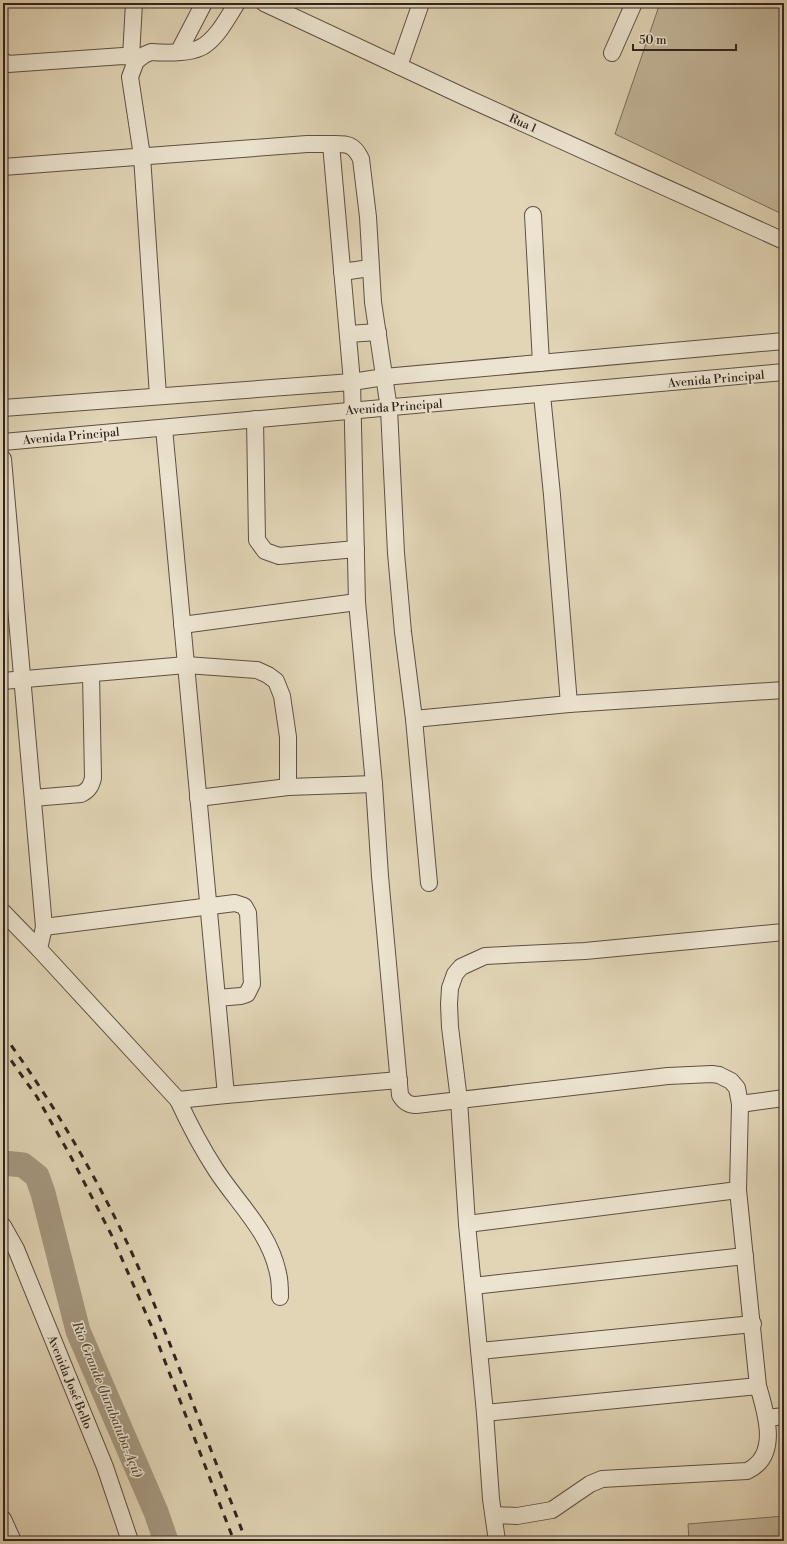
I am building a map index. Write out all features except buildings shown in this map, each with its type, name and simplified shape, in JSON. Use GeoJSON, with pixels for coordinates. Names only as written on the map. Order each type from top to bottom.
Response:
{"type":"FeatureCollection","features":[{"type":"Feature","properties":{"kind":"street"},"geometry":{"type":"LineString","coordinates":[[134,3],[135,57],[130,77],[142,156],[158,396]]}},
{"type":"Feature","properties":{"kind":"street"},"geometry":{"type":"LineString","coordinates":[[179,51],[204,3]]}},
{"type":"Feature","properties":{"kind":"street"},"geometry":{"type":"LineString","coordinates":[[3,61],[8,64],[123,56],[135,57],[151,52],[196,50],[206,45],[237,3]]}},
{"type":"Feature","properties":{"kind":"street","name":"Rua 1"},"geometry":{"type":"LineString","coordinates":[[264,3],[465,97],[784,240]]}},
{"type":"Feature","properties":{"kind":"street"},"geometry":{"type":"LineString","coordinates":[[400,66],[421,3]]}},
{"type":"Feature","properties":{"kind":"street"},"geometry":{"type":"LineString","coordinates":[[612,53],[634,3]]}},
{"type":"Feature","properties":{"kind":"street"},"geometry":{"type":"LineString","coordinates":[[3,167],[307,144],[347,144],[358,151],[361,159],[368,217],[370,268],[389,409],[396,553],[403,632],[414,719],[429,883]]}},
{"type":"Feature","properties":{"kind":"street"},"geometry":{"type":"LineString","coordinates":[[331,144],[352,382],[357,602],[400,1095],[405,1102],[410,1105],[668,1076],[712,1074],[719,1075],[731,1081],[737,1088],[740,1104],[738,1190],[753,1324],[758,1386],[767,1418],[765,1454],[759,1464],[747,1471],[602,1479],[590,1484],[552,1510],[517,1516],[494,1515]]}},
{"type":"Feature","properties":{"kind":"street"},"geometry":{"type":"LineString","coordinates":[[533,215],[541,363]]}},
{"type":"Feature","properties":{"kind":"street"},"geometry":{"type":"LineString","coordinates":[[342,272],[370,268]]}},
{"type":"Feature","properties":{"kind":"street"},"geometry":{"type":"LineString","coordinates":[[348,334],[378,332]]}},
{"type":"Feature","properties":{"kind":"street"},"geometry":{"type":"LineString","coordinates":[[3,408],[352,382],[384,377],[784,341]]}},
{"type":"Feature","properties":{"kind":"street","name":"Avenida Principal"},"geometry":{"type":"LineString","coordinates":[[3,442],[352,410],[389,409],[542,395],[784,376]]}},
{"type":"Feature","properties":{"kind":"street"},"geometry":{"type":"LineString","coordinates":[[542,395],[552,495],[569,704]]}},
{"type":"Feature","properties":{"kind":"street"},"geometry":{"type":"LineString","coordinates":[[255,419],[257,540],[265,551],[279,556],[356,549]]}},
{"type":"Feature","properties":{"kind":"street"},"geometry":{"type":"LineString","coordinates":[[164,428],[226,1095]]}},
{"type":"Feature","properties":{"kind":"street"},"geometry":{"type":"LineString","coordinates":[[3,459],[44,927],[39,949]]}},
{"type":"Feature","properties":{"kind":"street"},"geometry":{"type":"LineString","coordinates":[[182,625],[357,602]]}},
{"type":"Feature","properties":{"kind":"street"},"geometry":{"type":"LineString","coordinates":[[3,681],[186,665],[257,670],[268,675],[276,682],[284,706],[288,737],[288,787]]}},
{"type":"Feature","properties":{"kind":"street"},"geometry":{"type":"LineString","coordinates":[[32,798],[81,794],[88,791],[91,786],[93,778],[91,674]]}},
{"type":"Feature","properties":{"kind":"street"},"geometry":{"type":"LineString","coordinates":[[414,719],[569,704],[784,690]]}},
{"type":"Feature","properties":{"kind":"street"},"geometry":{"type":"LineString","coordinates":[[198,798],[288,787],[374,784]]}},
{"type":"Feature","properties":{"kind":"street"},"geometry":{"type":"LineString","coordinates":[[44,927],[235,903],[244,906],[248,913],[252,984],[247,994],[217,998]]}},
{"type":"Feature","properties":{"kind":"street"},"geometry":{"type":"LineString","coordinates":[[3,912],[178,1100],[190,1125],[216,1171],[258,1225],[267,1242],[278,1273],[280,1297]]}},
{"type":"Feature","properties":{"kind":"street"},"geometry":{"type":"LineString","coordinates":[[498,1541],[487,1453],[480,1351],[467,1224],[459,1100],[449,1004],[450,988],[454,974],[461,967],[485,956],[585,951],[784,932]]}},
{"type":"Feature","properties":{"kind":"street"},"geometry":{"type":"LineString","coordinates":[[178,1100],[399,1080]]}},
{"type":"Feature","properties":{"kind":"street"},"geometry":{"type":"LineString","coordinates":[[740,1104],[784,1098]]}},
{"type":"Feature","properties":{"kind":"street"},"geometry":{"type":"LineString","coordinates":[[467,1224],[738,1190]]}},
{"type":"Feature","properties":{"kind":"street","name":"Avenida José Bello"},"geometry":{"type":"LineString","coordinates":[[3,1226],[16,1249],[105,1467],[130,1541]]}},
{"type":"Feature","properties":{"kind":"street"},"geometry":{"type":"LineString","coordinates":[[473,1286],[745,1256]]}},
{"type":"Feature","properties":{"kind":"street"},"geometry":{"type":"LineString","coordinates":[[480,1351],[753,1324]]}},
{"type":"Feature","properties":{"kind":"street"},"geometry":{"type":"LineString","coordinates":[[485,1412],[758,1386]]}},
{"type":"Feature","properties":{"kind":"street"},"geometry":{"type":"LineString","coordinates":[[767,1418],[784,1416]]}},
{"type":"Feature","properties":{"kind":"street"},"geometry":{"type":"LineString","coordinates":[[3,1519],[13,1541]]}},
{"type":"Feature","properties":{"kind":"shaded area"},"geometry":{"type":"Polygon","coordinates":[[[660,3],[784,3],[784,215],[615,134],[660,3]]]}},
{"type":"Feature","properties":{"kind":"shaded area"},"geometry":{"type":"Polygon","coordinates":[[[784,1516],[784,1541],[689,1541],[688,1524],[784,1516]]]}},
{"type":"Feature","properties":{"kind":"waterway","name":"Rio Grande (Jurubatuba-Açú)"},"geometry":{"type":"LineString","coordinates":[[3,1163],[23,1165],[37,1176],[43,1193],[78,1331],[156,1512],[166,1541]]}},
{"type":"Feature","properties":{"kind":"railway"},"geometry":{"type":"LineString","coordinates":[[3,1034],[41,1088],[76,1145],[122,1232],[143,1277],[246,1541]]}},
{"type":"Feature","properties":{"kind":"railway"},"geometry":{"type":"LineString","coordinates":[[3,1049],[37,1097],[71,1157],[111,1234],[151,1325],[234,1541]]}}]}
